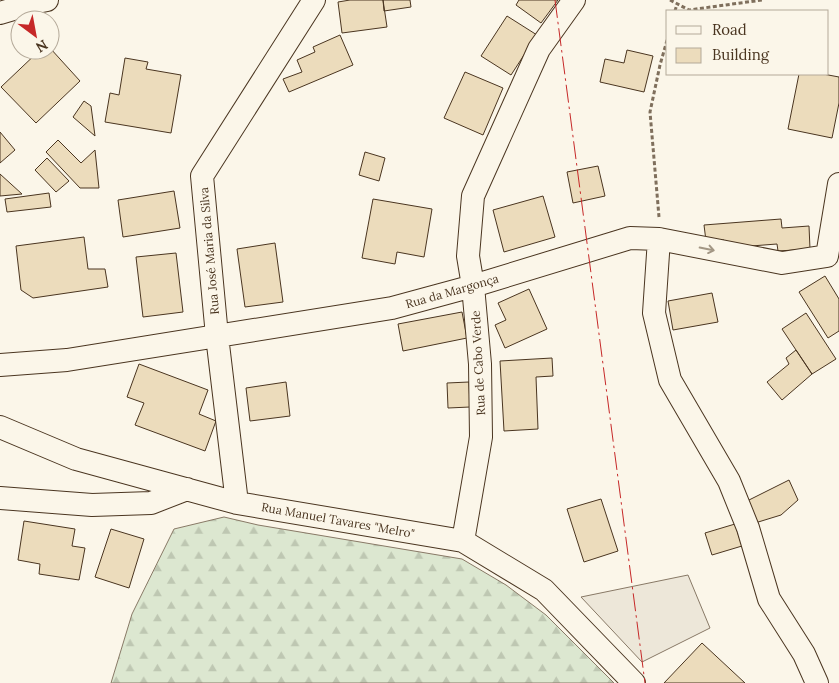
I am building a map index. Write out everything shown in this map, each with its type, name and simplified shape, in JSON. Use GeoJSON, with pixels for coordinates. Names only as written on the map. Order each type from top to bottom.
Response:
{"type":"FeatureCollection","features":[{"type":"Feature","properties":{"kind":"street"},"geometry":{"type":"LineString","coordinates":[[0,13],[47,0]]}},
{"type":"Feature","properties":{"kind":"street","name":"Rua José Maria da Silva"},"geometry":{"type":"LineString","coordinates":[[237,503],[217,336],[202,176],[314,0]]}},
{"type":"Feature","properties":{"kind":"street","name":"Rua de Cabo Verde"},"geometry":{"type":"LineString","coordinates":[[462,541],[481,437],[480,364],[473,286],[468,256],[473,196],[539,49],[574,0]]}},
{"type":"Feature","properties":{"kind":"street","name":"Rua da Margonça"},"geometry":{"type":"LineString","coordinates":[[0,365],[67,360],[392,308],[473,286],[630,238],[659,239],[782,263],[826,256],[839,184]]}},
{"type":"Feature","properties":{"kind":"street"},"geometry":{"type":"LineString","coordinates":[[659,239],[654,313],[670,380],[729,481],[748,528],[769,599],[804,654],[817,683]]}},
{"type":"Feature","properties":{"kind":"street","name":"Rua Manuel Tavares \"Melro\""},"geometry":{"type":"LineString","coordinates":[[0,427],[76,459],[237,503],[462,541],[544,590],[634,683]]}},
{"type":"Feature","properties":{"kind":"street"},"geometry":{"type":"LineString","coordinates":[[0,498],[92,505],[151,503],[187,489]]}},
{"type":"Feature","properties":{"kind":"path"},"geometry":{"type":"LineString","coordinates":[[670,0],[689,10],[762,0]]}},
{"type":"Feature","properties":{"kind":"path"},"geometry":{"type":"LineString","coordinates":[[675,10],[677,4]]}},
{"type":"Feature","properties":{"kind":"path"},"geometry":{"type":"LineString","coordinates":[[659,239],[659,216],[650,112],[666,44]]}},
{"type":"Feature","properties":{"kind":"green space"},"geometry":{"type":"Polygon","coordinates":[[[224,517],[258,525],[462,559],[506,585],[546,615],[614,683],[111,683],[132,614],[174,529],[224,517]]]}},
{"type":"Feature","properties":{"kind":"shaded area"},"geometry":{"type":"Polygon","coordinates":[[[688,575],[710,628],[642,662],[581,597],[688,575]]]}},
{"type":"Feature","properties":{"kind":"building"},"geometry":{"type":"Polygon","coordinates":[[[383,0],[387,27],[342,33],[338,2],[383,0]]]}},
{"type":"Feature","properties":{"kind":"building"},"geometry":{"type":"Polygon","coordinates":[[[383,0],[410,0],[411,7],[384,11],[383,0]]]}},
{"type":"Feature","properties":{"kind":"building"},"geometry":{"type":"Polygon","coordinates":[[[519,0],[558,0],[541,23],[516,5],[519,0]]]}},
{"type":"Feature","properties":{"kind":"building"},"geometry":{"type":"Polygon","coordinates":[[[507,16],[537,35],[511,75],[481,56],[507,16]]]}},
{"type":"Feature","properties":{"kind":"building"},"geometry":{"type":"Polygon","coordinates":[[[340,35],[353,65],[289,92],[283,79],[302,72],[297,60],[315,52],[313,47],[340,35]]]}},
{"type":"Feature","properties":{"kind":"building"},"geometry":{"type":"Polygon","coordinates":[[[627,50],[653,56],[644,92],[600,82],[605,59],[624,63],[627,50]]]}},
{"type":"Feature","properties":{"kind":"building"},"geometry":{"type":"Polygon","coordinates":[[[125,58],[148,62],[146,69],[181,75],[171,133],[105,122],[110,93],[119,95],[125,58]]]}},
{"type":"Feature","properties":{"kind":"building"},"geometry":{"type":"Polygon","coordinates":[[[60,59],[80,81],[36,123],[1,87],[29,60],[60,59]]]}},
{"type":"Feature","properties":{"kind":"building"},"geometry":{"type":"Polygon","coordinates":[[[465,72],[503,88],[483,135],[444,118],[465,72]]]}},
{"type":"Feature","properties":{"kind":"building"},"geometry":{"type":"Polygon","coordinates":[[[799,75],[839,77],[839,103],[832,138],[788,129],[799,75]]]}},
{"type":"Feature","properties":{"kind":"building"},"geometry":{"type":"Polygon","coordinates":[[[84,101],[91,106],[95,136],[73,117],[84,101]]]}},
{"type":"Feature","properties":{"kind":"building"},"geometry":{"type":"Polygon","coordinates":[[[0,132],[15,150],[0,163],[0,132]]]}},
{"type":"Feature","properties":{"kind":"building"},"geometry":{"type":"Polygon","coordinates":[[[58,140],[81,163],[95,150],[99,188],[80,188],[46,152],[58,140]]]}},
{"type":"Feature","properties":{"kind":"building"},"geometry":{"type":"Polygon","coordinates":[[[365,152],[385,158],[379,181],[359,175],[365,152]]]}},
{"type":"Feature","properties":{"kind":"building"},"geometry":{"type":"Polygon","coordinates":[[[47,158],[69,181],[56,192],[35,170],[47,158]]]}},
{"type":"Feature","properties":{"kind":"building"},"geometry":{"type":"Polygon","coordinates":[[[598,166],[605,196],[573,203],[567,172],[598,166]]]}},
{"type":"Feature","properties":{"kind":"building"},"geometry":{"type":"Polygon","coordinates":[[[0,174],[22,194],[0,196],[0,174]]]}},
{"type":"Feature","properties":{"kind":"building"},"geometry":{"type":"Polygon","coordinates":[[[174,191],[180,228],[123,237],[118,200],[174,191]]]}},
{"type":"Feature","properties":{"kind":"building"},"geometry":{"type":"Polygon","coordinates":[[[49,193],[51,207],[7,212],[5,199],[49,193]]]}},
{"type":"Feature","properties":{"kind":"building"},"geometry":{"type":"Polygon","coordinates":[[[543,196],[555,237],[504,252],[493,210],[543,196]]]}},
{"type":"Feature","properties":{"kind":"building"},"geometry":{"type":"Polygon","coordinates":[[[373,199],[432,209],[424,257],[397,252],[395,264],[362,258],[373,199]]]}},
{"type":"Feature","properties":{"kind":"building"},"geometry":{"type":"Polygon","coordinates":[[[781,219],[782,228],[809,226],[810,249],[778,251],[777,244],[725,248],[724,240],[706,241],[704,225],[781,219]]]}},
{"type":"Feature","properties":{"kind":"building"},"geometry":{"type":"Polygon","coordinates":[[[84,237],[88,269],[105,269],[108,287],[33,298],[21,290],[16,246],[84,237]]]}},
{"type":"Feature","properties":{"kind":"building"},"geometry":{"type":"Polygon","coordinates":[[[275,243],[283,302],[245,307],[237,249],[275,243]]]}},
{"type":"Feature","properties":{"kind":"building"},"geometry":{"type":"Polygon","coordinates":[[[176,253],[183,312],[143,317],[136,257],[176,253]]]}},
{"type":"Feature","properties":{"kind":"building"},"geometry":{"type":"Polygon","coordinates":[[[825,276],[839,299],[839,331],[828,338],[799,292],[825,276]]]}},
{"type":"Feature","properties":{"kind":"building"},"geometry":{"type":"Polygon","coordinates":[[[529,289],[547,329],[505,348],[495,325],[506,320],[498,303],[529,289]]]}},
{"type":"Feature","properties":{"kind":"building"},"geometry":{"type":"Polygon","coordinates":[[[712,293],[718,322],[673,330],[668,301],[712,293]]]}},
{"type":"Feature","properties":{"kind":"building"},"geometry":{"type":"Polygon","coordinates":[[[462,312],[467,338],[403,351],[398,324],[462,312]]]}},
{"type":"Feature","properties":{"kind":"building"},"geometry":{"type":"Polygon","coordinates":[[[806,313],[836,359],[812,374],[782,329],[806,313]]]}},
{"type":"Feature","properties":{"kind":"building"},"geometry":{"type":"Polygon","coordinates":[[[796,350],[812,374],[782,400],[767,382],[789,364],[786,358],[796,350]]]}},
{"type":"Feature","properties":{"kind":"building"},"geometry":{"type":"Polygon","coordinates":[[[552,358],[553,376],[536,377],[538,429],[504,431],[500,361],[552,358]]]}},
{"type":"Feature","properties":{"kind":"building"},"geometry":{"type":"Polygon","coordinates":[[[139,364],[208,390],[199,414],[216,421],[205,451],[135,425],[144,403],[127,397],[139,364]]]}},
{"type":"Feature","properties":{"kind":"building"},"geometry":{"type":"Polygon","coordinates":[[[286,382],[290,416],[250,421],[246,388],[286,382]]]}},
{"type":"Feature","properties":{"kind":"building"},"geometry":{"type":"Polygon","coordinates":[[[469,382],[470,407],[448,408],[447,383],[469,382]]]}},
{"type":"Feature","properties":{"kind":"building"},"geometry":{"type":"Polygon","coordinates":[[[789,480],[798,500],[781,515],[755,523],[747,501],[789,480]]]}},
{"type":"Feature","properties":{"kind":"building"},"geometry":{"type":"Polygon","coordinates":[[[601,499],[618,551],[584,562],[567,509],[601,499]]]}},
{"type":"Feature","properties":{"kind":"building"},"geometry":{"type":"Polygon","coordinates":[[[24,521],[75,529],[72,546],[85,548],[79,580],[39,574],[40,564],[18,560],[24,521]]]}},
{"type":"Feature","properties":{"kind":"building"},"geometry":{"type":"Polygon","coordinates":[[[735,524],[742,546],[712,555],[705,533],[735,524]]]}},
{"type":"Feature","properties":{"kind":"building"},"geometry":{"type":"Polygon","coordinates":[[[111,529],[144,539],[129,588],[95,577],[111,529]]]}},
{"type":"Feature","properties":{"kind":"building"},"geometry":{"type":"Polygon","coordinates":[[[702,643],[745,683],[664,683],[702,643]]]}},
{"type":"Feature","properties":{"kind":"power"},"geometry":{"type":"LineString","coordinates":[[555,0],[645,683]]}}]}
